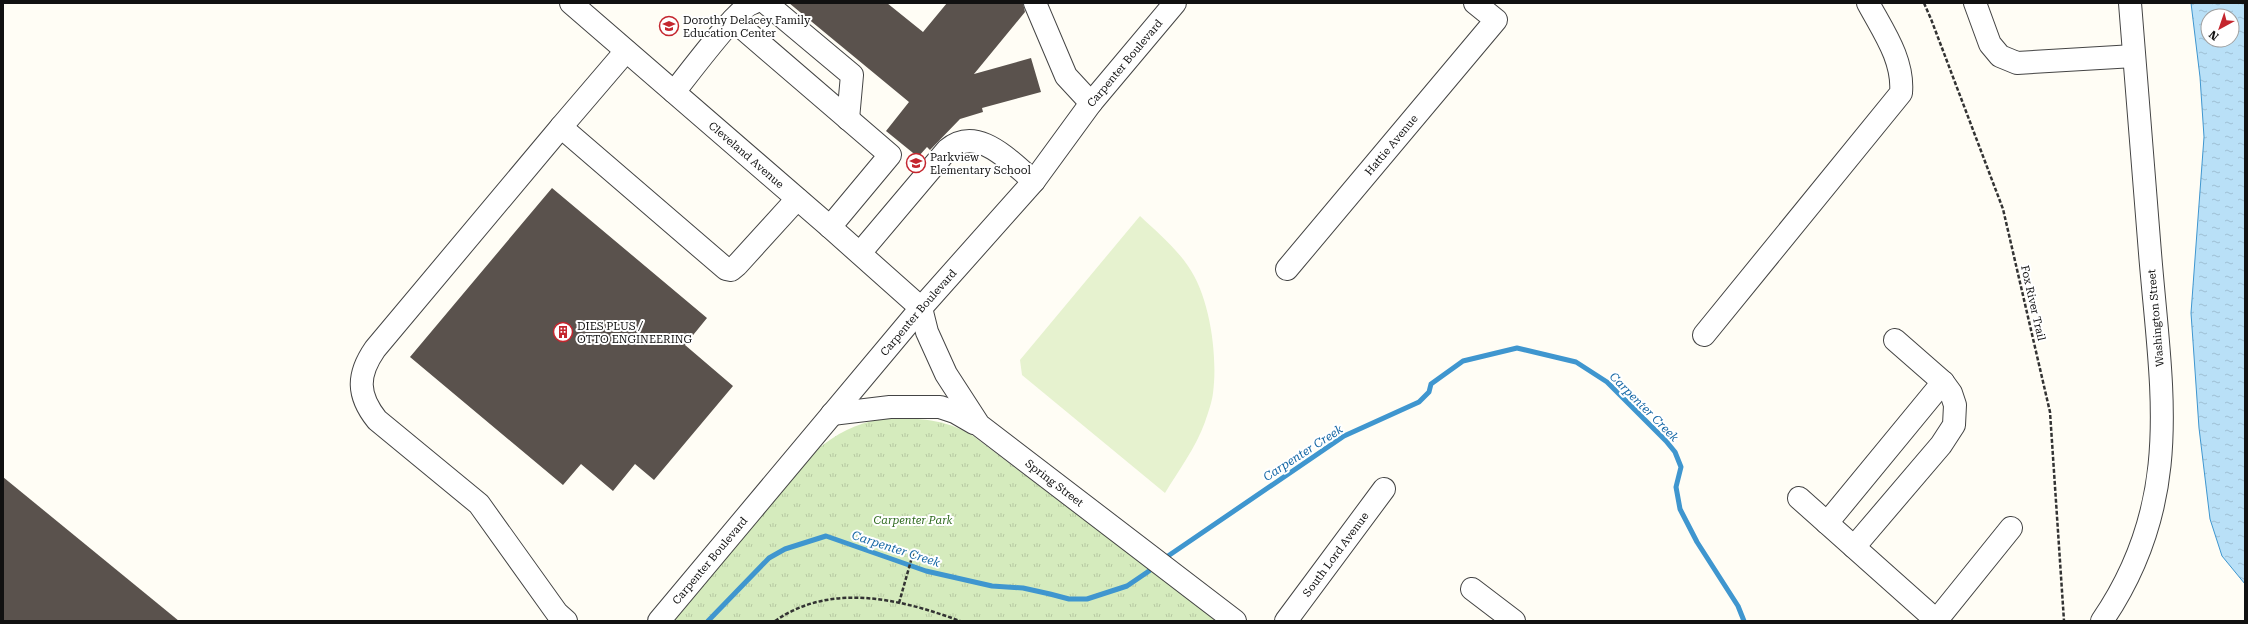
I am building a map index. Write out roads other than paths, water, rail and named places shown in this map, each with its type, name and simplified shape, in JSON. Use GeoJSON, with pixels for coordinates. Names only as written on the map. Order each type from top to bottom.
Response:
{"type":"FeatureCollection","features":[{"type":"Feature","properties":{"kind":"street","name":"Cleveland Avenue"},"geometry":{"type":"LineString","coordinates":[[570,3],[860,253],[921,308]]}},
{"type":"Feature","properties":{"kind":"street"},"geometry":{"type":"LineString","coordinates":[[674,92],[733,20],[749,4],[753,3]]}},
{"type":"Feature","properties":{"kind":"street"},"geometry":{"type":"LineString","coordinates":[[766,3],[852,75],[848,119]]}},
{"type":"Feature","properties":{"kind":"street"},"geometry":{"type":"LineString","coordinates":[[1035,3],[1066,76],[1091,103]]}},
{"type":"Feature","properties":{"kind":"street","name":"Carpenter Boulevard"},"geometry":{"type":"LineString","coordinates":[[659,621],[921,308],[1034,181],[1091,103],[1175,3]]}},
{"type":"Feature","properties":{"kind":"street","name":"Hattie Avenue"},"geometry":{"type":"LineString","coordinates":[[1287,269],[1496,20],[1475,3]]}},
{"type":"Feature","properties":{"kind":"street"},"geometry":{"type":"LineString","coordinates":[[1704,335],[1901,93],[1901,80],[1896,60],[1890,44],[1868,3]]}},
{"type":"Feature","properties":{"kind":"street"},"geometry":{"type":"LineString","coordinates":[[1975,3],[1990,44],[2000,56],[2017,63],[2134,56]]}},
{"type":"Feature","properties":{"kind":"street","name":"Washington Street"},"geometry":{"type":"LineString","coordinates":[[2102,621],[2126,583],[2146,534],[2160,474],[2163,433],[2160,367],[2130,3]]}},
{"type":"Feature","properties":{"kind":"street"},"geometry":{"type":"LineString","coordinates":[[733,20],[890,155],[830,227]]}},
{"type":"Feature","properties":{"kind":"street"},"geometry":{"type":"LineString","coordinates":[[566,621],[558,614],[479,504],[377,420],[367,407],[362,394],[362,377],[365,363],[375,349],[626,51]]}},
{"type":"Feature","properties":{"kind":"street"},"geometry":{"type":"LineString","coordinates":[[561,127],[726,269],[731,270],[737,265],[797,199]]}},
{"type":"Feature","properties":{"kind":"street"},"geometry":{"type":"LineString","coordinates":[[860,253],[947,150],[962,142],[973,141],[986,144],[1034,181]]}},
{"type":"Feature","properties":{"kind":"street","name":"Spring Street"},"geometry":{"type":"LineString","coordinates":[[921,308],[927,332],[946,374],[978,425],[1235,621]]}},
{"type":"Feature","properties":{"kind":"street"},"geometry":{"type":"LineString","coordinates":[[1854,547],[1949,435],[1954,425],[1954,405],[1950,392],[1943,382],[1894,340]]}},
{"type":"Feature","properties":{"kind":"street"},"geometry":{"type":"LineString","coordinates":[[1827,523],[1943,382]]}},
{"type":"Feature","properties":{"kind":"street"},"geometry":{"type":"LineString","coordinates":[[832,414],[890,407],[940,407],[955,412],[978,425]]}},
{"type":"Feature","properties":{"kind":"street","name":"South Lord Avenue"},"geometry":{"type":"LineString","coordinates":[[1286,621],[1384,489]]}},
{"type":"Feature","properties":{"kind":"street"},"geometry":{"type":"LineString","coordinates":[[1798,498],[1937,621],[2011,528]]}},
{"type":"Feature","properties":{"kind":"street"},"geometry":{"type":"LineString","coordinates":[[1472,589],[1514,621]]}},
{"type":"Feature","properties":{"kind":"water"},"geometry":{"type":"Polygon","coordinates":[[[2191,3],[2245,3],[2245,584],[2222,556],[2210,519],[2199,428],[2191,313],[2204,137],[2200,77],[2191,3]]]}},
{"type":"Feature","properties":{"kind":"waterway","name":"Carpenter Creek"},"geometry":{"type":"LineString","coordinates":[[1168,556],[1344,436],[1419,402],[1429,392],[1431,384],[1463,361],[1517,348],[1576,362],[1607,382],[1666,441],[1675,452],[1681,467],[1676,487],[1680,509],[1697,542],[1738,606],[1744,621]]}},
{"type":"Feature","properties":{"kind":"waterway","name":"Carpenter Creek"},"geometry":{"type":"LineString","coordinates":[[708,621],[769,558],[785,549],[826,536],[926,571],[992,586],[1023,588],[1069,599],[1087,599],[1127,586],[1149,571]]}},
{"type":"Feature","properties":{"kind":"place","name":"Dorothy Delacey Family Education Center"},"geometry":{"type":"Point","coordinates":[669,26]}},
{"type":"Feature","properties":{"kind":"place","name":"Parkview Elementary School"},"geometry":{"type":"Point","coordinates":[916,163]}},
{"type":"Feature","properties":{"kind":"place","name":"DIES PLUS / OTTO ENGINEERING"},"geometry":{"type":"Point","coordinates":[563,332]}},
{"type":"Feature","properties":{"kind":"park label","name":"Carpenter Park"},"geometry":{"type":"Point","coordinates":[913,520]}}]}
